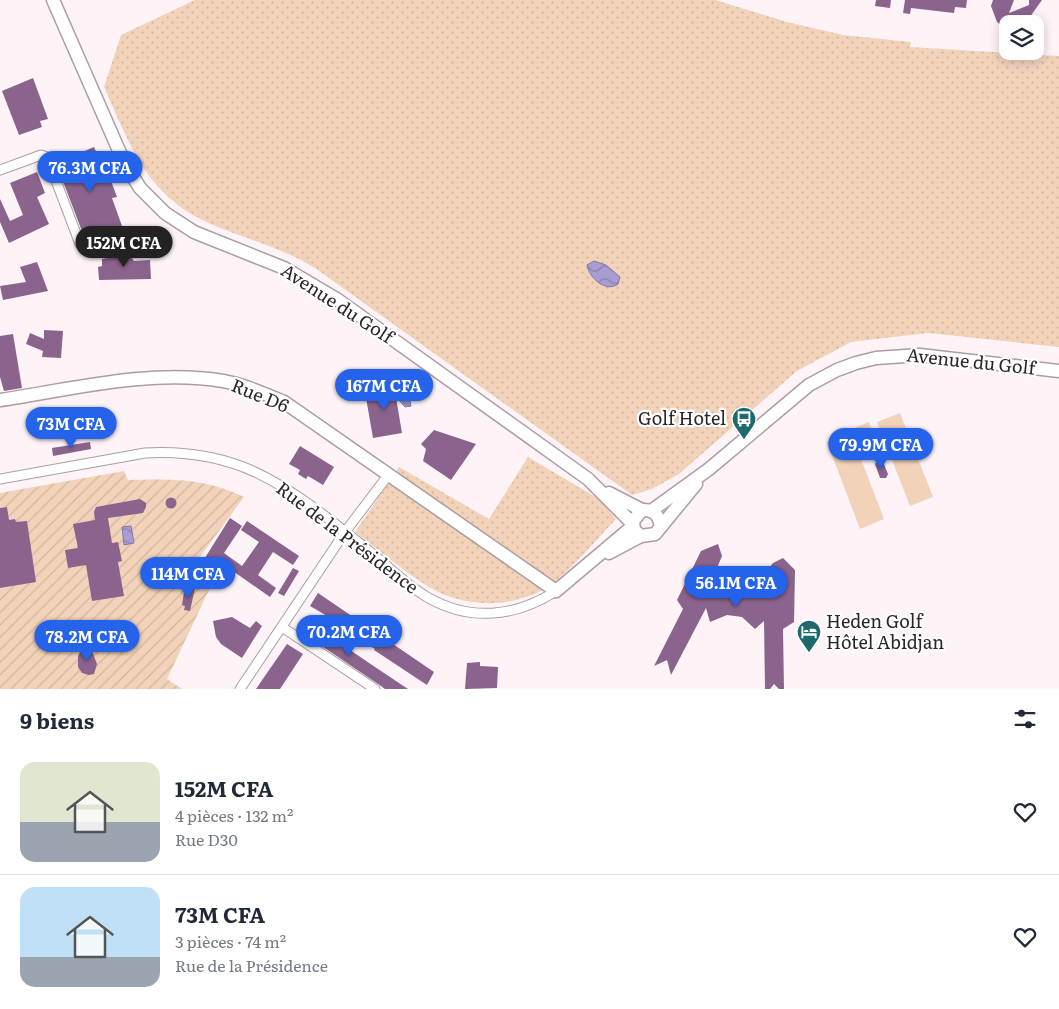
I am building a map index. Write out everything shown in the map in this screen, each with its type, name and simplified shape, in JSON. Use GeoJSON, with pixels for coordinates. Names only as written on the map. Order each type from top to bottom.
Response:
{"type":"FeatureCollection","features":[{"type":"Feature","properties":{"kind":"main road","name":"Avenue du Golf"},"geometry":{"type":"LineString","coordinates":[[53,0],[124,162],[140,188],[165,213],[194,232],[262,258],[306,280],[597,486],[658,517],[661,527]]}},
{"type":"Feature","properties":{"kind":"main road","name":"Avenue du Golf"},"geometry":{"type":"LineString","coordinates":[[633,525],[634,516],[708,469],[809,385],[837,370],[856,363],[884,357],[920,355],[1059,371]]}},
{"type":"Feature","properties":{"kind":"main road","name":"Rue D6"},"geometry":{"type":"LineString","coordinates":[[0,400],[143,378],[187,377],[224,381],[255,390],[284,402],[556,591]]}},
{"type":"Feature","properties":{"kind":"main road","name":"Avenue du Golf"},"geometry":{"type":"LineString","coordinates":[[597,486],[641,536],[651,536],[661,527],[708,469]]}},
{"type":"Feature","properties":{"kind":"main road","name":"Rue de la Présidence"},"geometry":{"type":"LineString","coordinates":[[556,591],[633,525]]}},
{"type":"Feature","properties":{"kind":"main road","name":"Rue de la Présidence"},"geometry":{"type":"LineString","coordinates":[[593,561],[641,536]]}},
{"type":"Feature","properties":{"kind":"street"},"geometry":{"type":"LineString","coordinates":[[0,170],[41,155],[47,157],[80,244]]}},
{"type":"Feature","properties":{"kind":"street","name":"Rue de la Présidence"},"geometry":{"type":"LineString","coordinates":[[0,479],[118,457],[165,452],[187,453],[232,462],[277,484],[345,532],[415,589],[444,605],[463,611],[481,613],[518,610],[530,607],[556,591]]}},
{"type":"Feature","properties":{"kind":"street"},"geometry":{"type":"LineString","coordinates":[[240,689],[345,532],[389,474]]}},
{"type":"Feature","properties":{"kind":"street"},"geometry":{"type":"LineString","coordinates":[[282,627],[375,689]]}},
{"type":"Feature","properties":{"kind":"shaded area"},"geometry":{"type":"Polygon","coordinates":[[[195,0],[715,0],[787,22],[843,35],[911,42],[910,47],[999,52],[999,60],[1044,60],[1044,55],[1059,56],[1059,347],[928,333],[851,342],[797,371],[679,474],[652,489],[632,495],[315,268],[281,251],[198,218],[177,204],[147,173],[135,154],[104,87],[121,35],[195,0]]]}},
{"type":"Feature","properties":{"kind":"shaded area"},"geometry":{"type":"Polygon","coordinates":[[[900,413],[933,497],[910,506],[877,422],[900,413]]]}},
{"type":"Feature","properties":{"kind":"shaded area"},"geometry":{"type":"Polygon","coordinates":[[[869,422],[877,443],[862,449],[854,428],[869,422]]]}},
{"type":"Feature","properties":{"kind":"shaded area"},"geometry":{"type":"Polygon","coordinates":[[[851,433],[884,519],[860,529],[827,442],[851,433]]]}},
{"type":"Feature","properties":{"kind":"shaded area"},"geometry":{"type":"Polygon","coordinates":[[[528,457],[599,499],[616,519],[568,570],[552,584],[538,592],[507,602],[491,603],[458,599],[443,594],[419,581],[355,532],[399,467],[489,519],[528,457]]]}},
{"type":"Feature","properties":{"kind":"shaded area"},"geometry":{"type":"Polygon","coordinates":[[[124,471],[128,480],[188,481],[215,486],[244,497],[188,573],[192,578],[210,588],[167,679],[182,689],[0,689],[0,493],[124,471]]]}},
{"type":"Feature","properties":{"kind":"water"},"geometry":{"type":"Polygon","coordinates":[[[594,261],[606,265],[620,277],[618,284],[608,287],[599,283],[588,270],[587,265],[594,261]]]}},
{"type":"Feature","properties":{"kind":"water"},"geometry":{"type":"Polygon","coordinates":[[[407,386],[411,406],[405,407],[400,401],[397,388],[407,386]]]}},
{"type":"Feature","properties":{"kind":"water"},"geometry":{"type":"Polygon","coordinates":[[[131,526],[134,543],[124,545],[122,527],[131,526]]]}},
{"type":"Feature","properties":{"kind":"building"},"geometry":{"type":"Polygon","coordinates":[[[876,0],[891,0],[890,8],[875,6],[876,0]]]}},
{"type":"Feature","properties":{"kind":"building"},"geometry":{"type":"Polygon","coordinates":[[[905,0],[967,0],[966,8],[955,7],[954,13],[911,8],[910,14],[903,13],[905,0]]]}},
{"type":"Feature","properties":{"kind":"building"},"geometry":{"type":"Polygon","coordinates":[[[993,0],[1014,0],[1009,13],[1029,5],[1029,0],[1042,0],[1031,15],[999,15],[999,24],[991,6],[993,0]]]}},
{"type":"Feature","properties":{"kind":"building"},"geometry":{"type":"Polygon","coordinates":[[[33,78],[48,119],[40,121],[42,127],[19,135],[2,91],[33,78]]]}},
{"type":"Feature","properties":{"kind":"building"},"geometry":{"type":"Polygon","coordinates":[[[94,147],[106,174],[108,173],[117,197],[112,198],[122,226],[85,239],[56,163],[94,147]]]}},
{"type":"Feature","properties":{"kind":"building"},"geometry":{"type":"Polygon","coordinates":[[[37,172],[45,193],[37,197],[49,224],[9,243],[0,222],[0,199],[10,221],[23,215],[10,183],[37,172]]]}},
{"type":"Feature","properties":{"kind":"building"},"geometry":{"type":"Polygon","coordinates":[[[126,251],[134,261],[150,260],[151,279],[99,280],[98,267],[102,266],[102,259],[108,258],[108,252],[126,251]]]}},
{"type":"Feature","properties":{"kind":"building"},"geometry":{"type":"Polygon","coordinates":[[[37,262],[48,291],[3,300],[0,286],[26,282],[20,267],[37,262]]]}},
{"type":"Feature","properties":{"kind":"building"},"geometry":{"type":"Polygon","coordinates":[[[44,330],[63,331],[61,358],[42,357],[43,351],[26,344],[30,333],[44,339],[44,330]]]}},
{"type":"Feature","properties":{"kind":"building"},"geometry":{"type":"Polygon","coordinates":[[[13,334],[22,388],[4,391],[0,377],[0,336],[13,334]]]}},
{"type":"Feature","properties":{"kind":"building"},"geometry":{"type":"Polygon","coordinates":[[[393,380],[402,433],[373,438],[365,392],[384,388],[383,381],[393,380]]]}},
{"type":"Feature","properties":{"kind":"building"},"geometry":{"type":"Polygon","coordinates":[[[434,430],[476,444],[451,480],[423,461],[426,449],[421,444],[434,430]]]}},
{"type":"Feature","properties":{"kind":"building"},"geometry":{"type":"Polygon","coordinates":[[[90,442],[91,449],[53,456],[52,448],[90,442]]]}},
{"type":"Feature","properties":{"kind":"building"},"geometry":{"type":"Polygon","coordinates":[[[300,446],[334,467],[323,485],[308,476],[306,479],[298,474],[300,470],[289,464],[300,446]]]}},
{"type":"Feature","properties":{"kind":"building"},"geometry":{"type":"Polygon","coordinates":[[[878,460],[883,462],[888,474],[886,478],[880,478],[875,464],[878,460]]]}},
{"type":"Feature","properties":{"kind":"building"},"geometry":{"type":"Polygon","coordinates":[[[169,498],[173,498],[176,503],[175,507],[169,508],[166,505],[166,501],[169,498]]]}},
{"type":"Feature","properties":{"kind":"building"},"geometry":{"type":"Polygon","coordinates":[[[140,499],[146,503],[143,513],[108,518],[112,543],[118,542],[122,561],[118,562],[124,596],[92,601],[86,565],[68,568],[65,550],[78,548],[73,524],[95,520],[94,512],[96,507],[140,499]]]}},
{"type":"Feature","properties":{"kind":"building"},"geometry":{"type":"Polygon","coordinates":[[[7,507],[9,520],[15,519],[16,522],[27,521],[36,582],[0,588],[0,508],[7,507]]]}},
{"type":"Feature","properties":{"kind":"building"},"geometry":{"type":"Polygon","coordinates":[[[230,518],[242,526],[224,553],[242,566],[259,542],[241,530],[247,521],[299,556],[293,565],[273,552],[258,575],[276,588],[270,597],[220,562],[215,569],[203,561],[230,518]]]}},
{"type":"Feature","properties":{"kind":"building"},"geometry":{"type":"Polygon","coordinates":[[[718,544],[722,556],[717,568],[762,577],[773,563],[783,558],[795,570],[794,622],[783,629],[784,689],[779,689],[774,684],[770,689],[765,689],[764,621],[755,629],[742,617],[727,615],[710,622],[706,608],[671,675],[667,660],[654,666],[683,609],[677,600],[701,551],[718,544]]]}},
{"type":"Feature","properties":{"kind":"building"},"geometry":{"type":"Polygon","coordinates":[[[293,568],[299,571],[284,596],[278,593],[293,568]]]}},
{"type":"Feature","properties":{"kind":"building"},"geometry":{"type":"Polygon","coordinates":[[[189,587],[195,588],[190,611],[184,610],[185,606],[182,605],[184,592],[187,592],[189,587]]]}},
{"type":"Feature","properties":{"kind":"building"},"geometry":{"type":"Polygon","coordinates":[[[318,593],[434,672],[427,685],[333,623],[334,620],[310,606],[318,593]]]}},
{"type":"Feature","properties":{"kind":"building"},"geometry":{"type":"Polygon","coordinates":[[[232,617],[250,628],[256,621],[262,626],[242,658],[221,644],[216,637],[213,621],[232,617]]]}},
{"type":"Feature","properties":{"kind":"building"},"geometry":{"type":"Polygon","coordinates":[[[306,620],[408,689],[385,689],[298,630],[306,620]]]}},
{"type":"Feature","properties":{"kind":"building"},"geometry":{"type":"Polygon","coordinates":[[[287,644],[303,654],[280,689],[256,689],[287,644]]]}},
{"type":"Feature","properties":{"kind":"building"},"geometry":{"type":"Polygon","coordinates":[[[83,647],[92,651],[97,664],[94,674],[82,673],[78,667],[78,656],[83,647]]]}},
{"type":"Feature","properties":{"kind":"building"},"geometry":{"type":"Polygon","coordinates":[[[480,662],[480,666],[498,667],[497,688],[465,689],[467,663],[480,662]]]}},
{"type":"Feature","properties":{"kind":"place","name":"Golf Hotel"},"geometry":{"type":"Point","coordinates":[744,440]}},
{"type":"Feature","properties":{"kind":"place","name":"Heden Golf Hôtel Abidjan"},"geometry":{"type":"Point","coordinates":[809,653]}}]}
